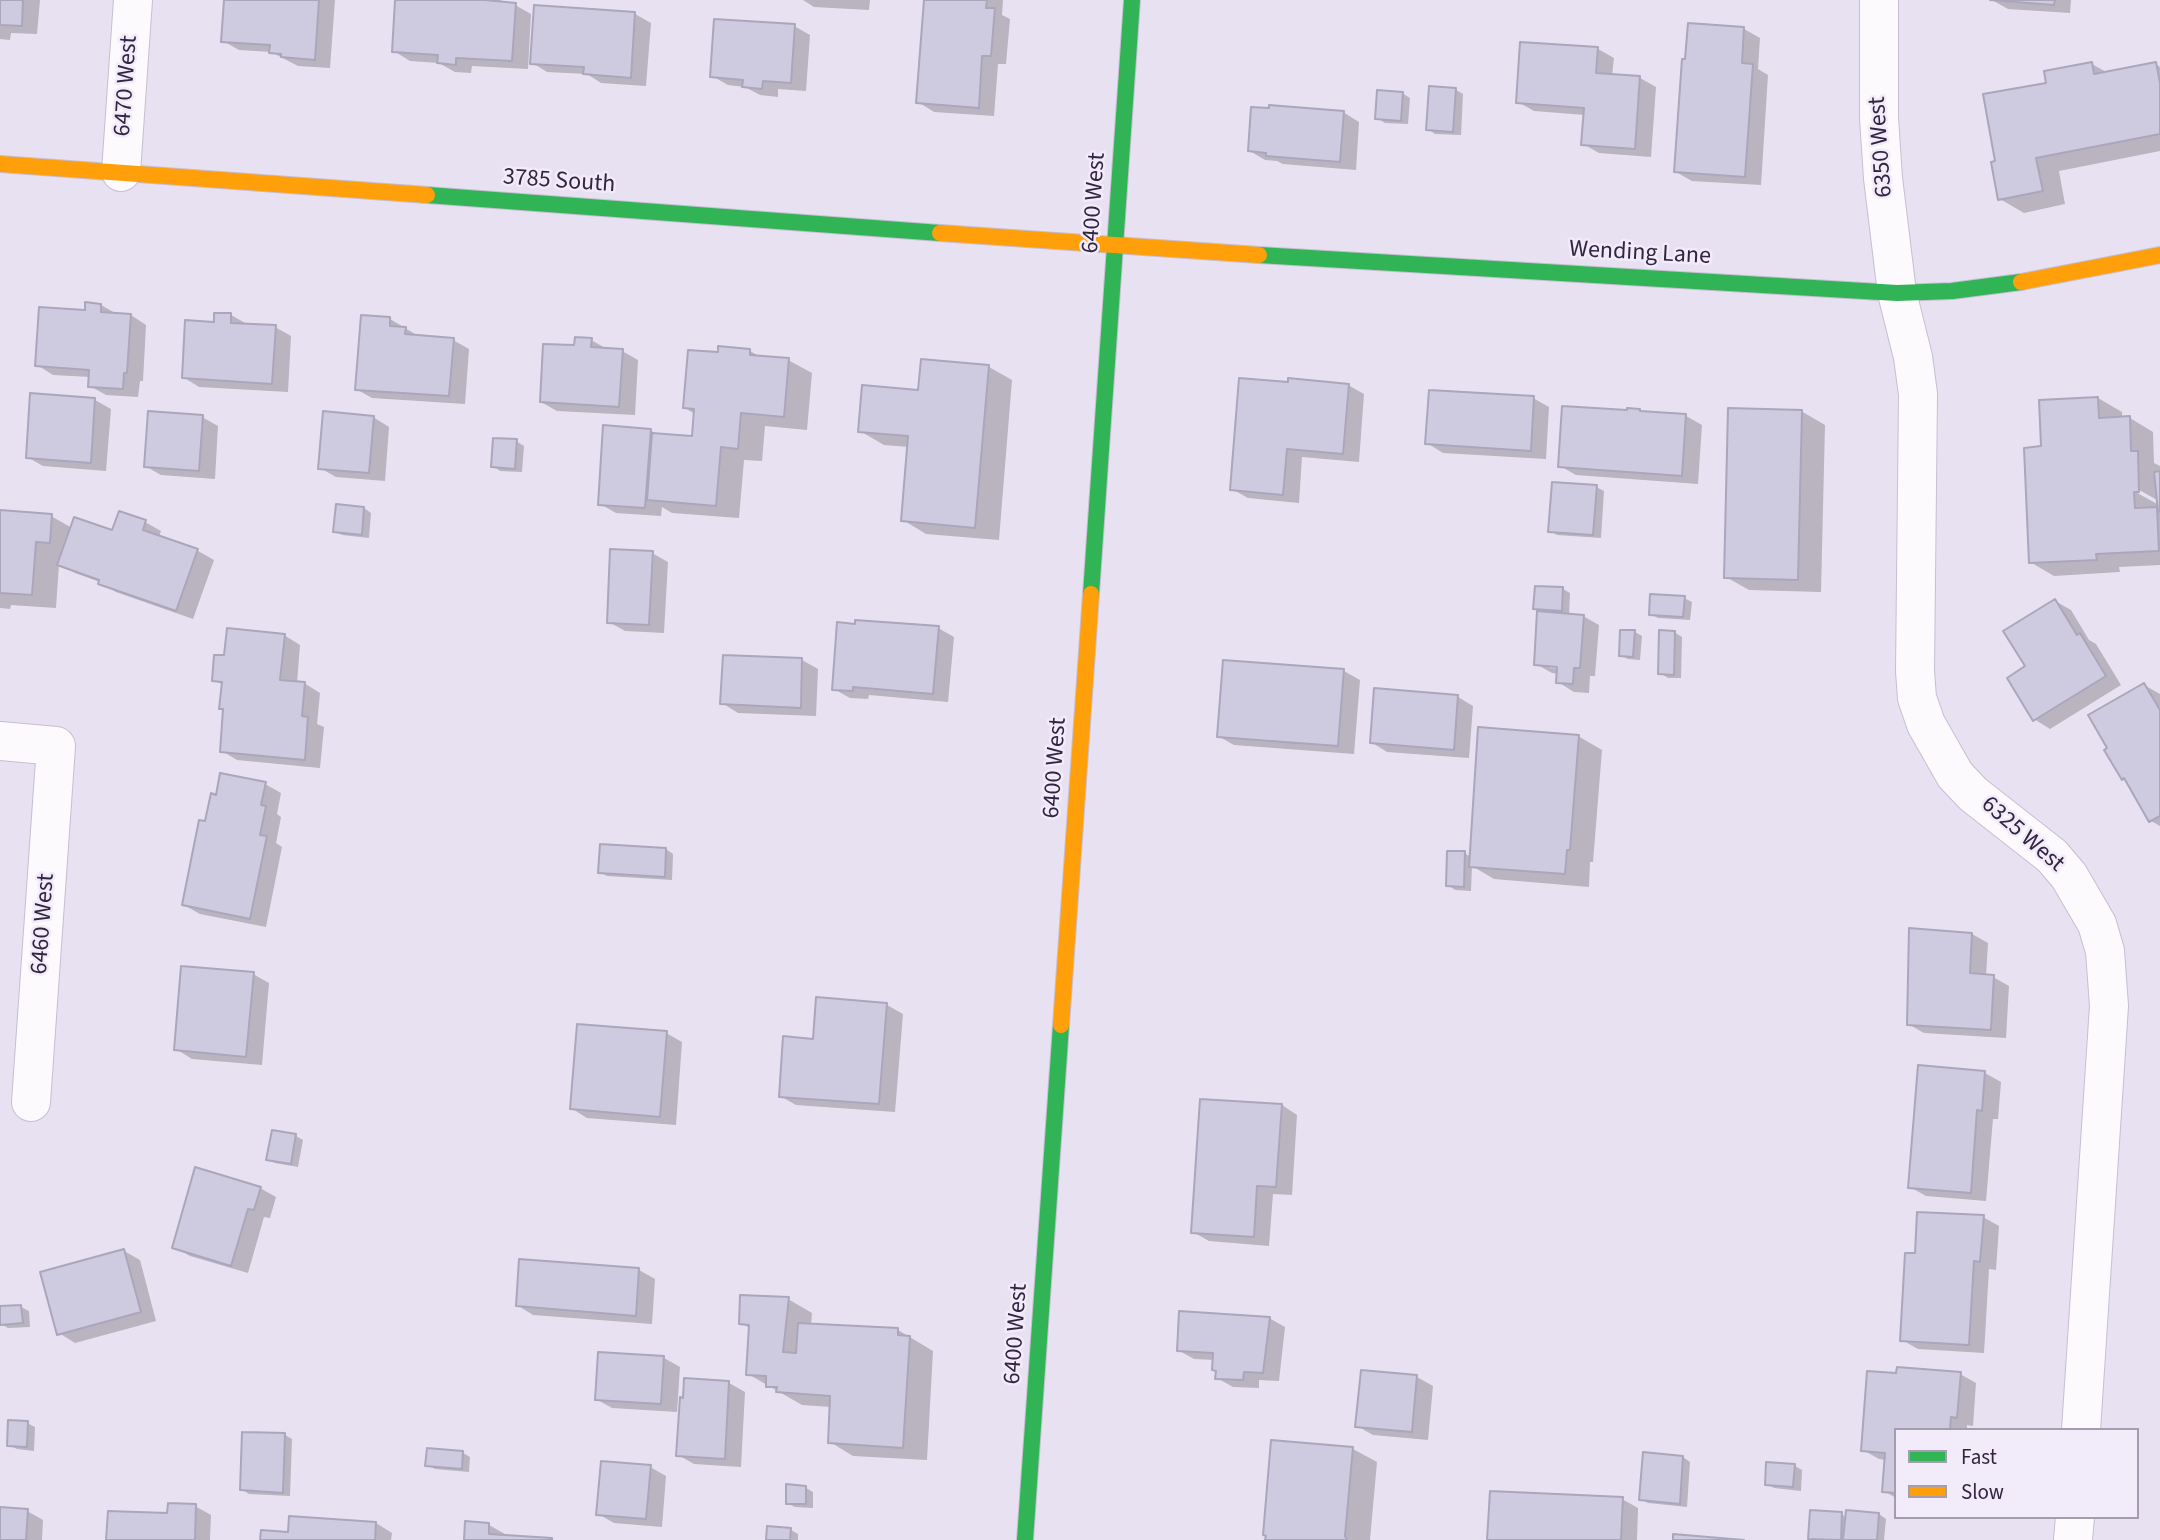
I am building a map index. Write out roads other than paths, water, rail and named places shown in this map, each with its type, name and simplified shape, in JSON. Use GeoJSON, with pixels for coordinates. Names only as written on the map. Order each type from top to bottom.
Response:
{"type":"FeatureCollection","features":[{"type":"Feature","properties":{"kind":"street","name":"6470 West"},"geometry":{"type":"LineString","coordinates":[[121,172],[133,0]]}},
{"type":"Feature","properties":{"kind":"street","name":"6400 West"},"geometry":{"type":"LineString","coordinates":[[1025,1540],[1132,0]]}},
{"type":"Feature","properties":{"kind":"street","name":"6350 West"},"geometry":{"type":"LineString","coordinates":[[1879,0],[1879,118],[1897,293]]}},
{"type":"Feature","properties":{"kind":"street","name":"3785 South"},"geometry":{"type":"LineString","coordinates":[[0,164],[1114,246]]}},
{"type":"Feature","properties":{"kind":"street","name":"Wending Lane"},"geometry":{"type":"LineString","coordinates":[[1114,246],[1897,293],[1952,291],[2010,284],[2160,256]]}},
{"type":"Feature","properties":{"kind":"street","name":"6325 West"},"geometry":{"type":"LineString","coordinates":[[1897,293],[1913,357],[1918,394],[1917,698],[1926,724],[1955,775],[1973,794],[2052,856],[2069,876],[2097,924],[2105,951],[2109,1006],[2081,1428]]}},
{"type":"Feature","properties":{"kind":"street","name":"6460 West"},"geometry":{"type":"LineString","coordinates":[[0,741],[56,746],[31,1102]]}},
{"type":"Feature","properties":{"kind":"street"},"geometry":{"type":"LineString","coordinates":[[2073,1540],[2075,1519]]}}]}
